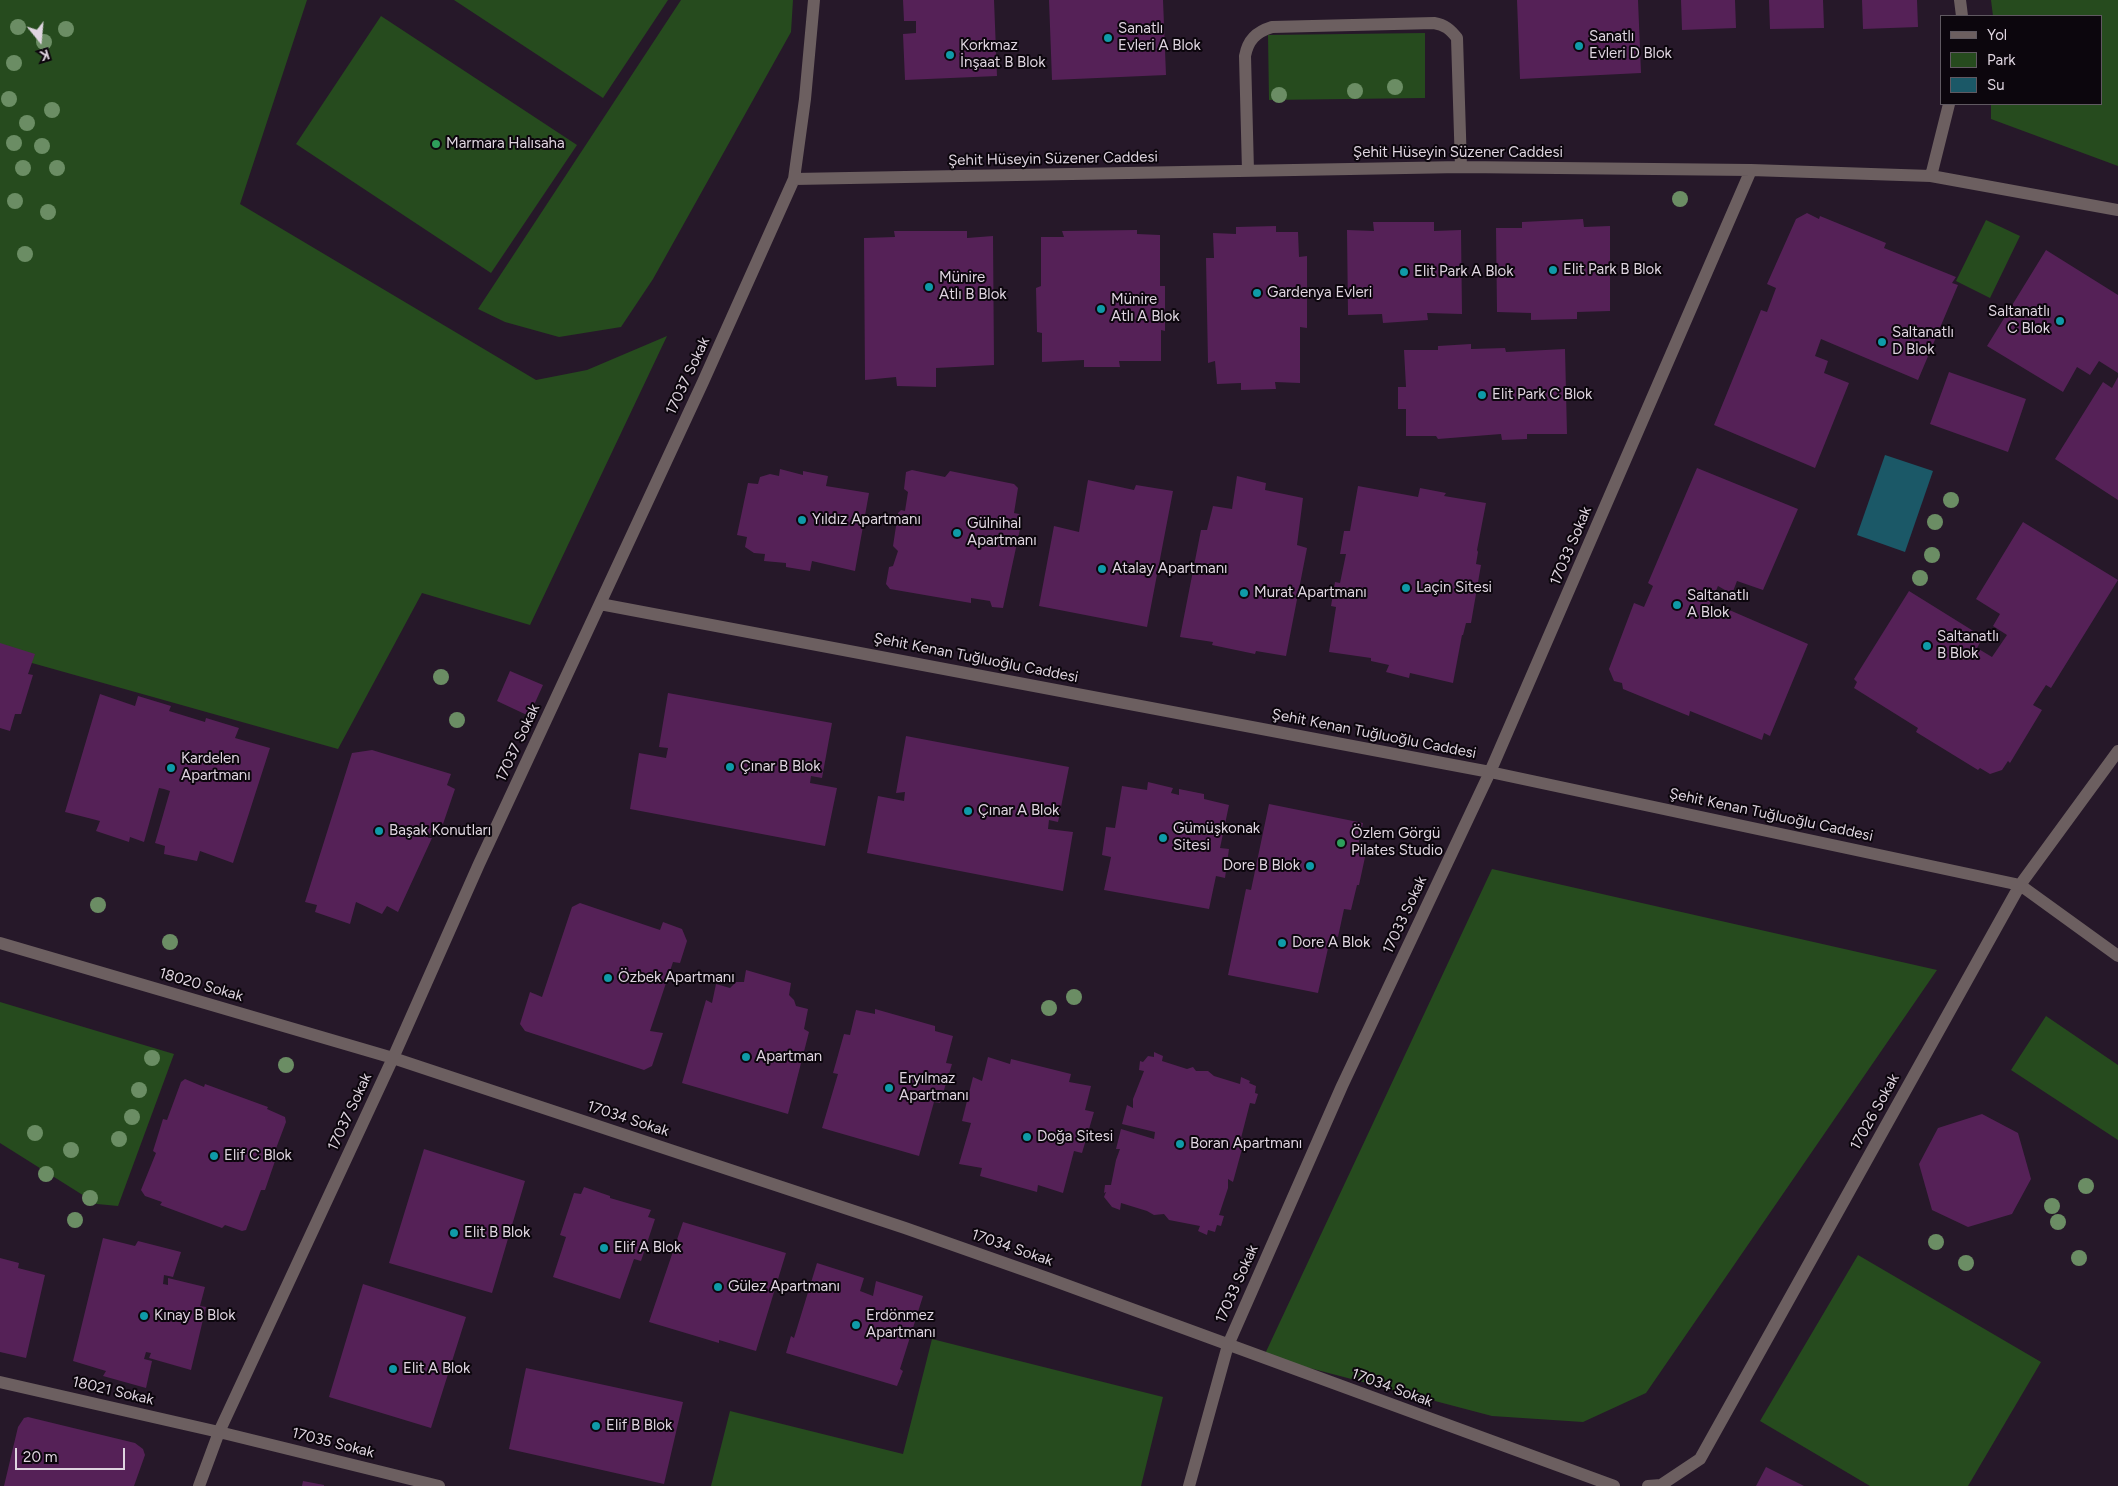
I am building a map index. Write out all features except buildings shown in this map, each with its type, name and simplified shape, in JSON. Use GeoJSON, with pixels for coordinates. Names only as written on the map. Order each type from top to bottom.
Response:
{"type":"FeatureCollection","features":[{"type":"Feature","properties":{"kind":"street","name":"17037 Sokak"},"geometry":{"type":"LineString","coordinates":[[199,1486],[219,1432],[703,382],[794,179],[805,99],[814,0]]}},
{"type":"Feature","properties":{"kind":"street"},"geometry":{"type":"LineString","coordinates":[[1960,0],[1962,15]]}},
{"type":"Feature","properties":{"kind":"street"},"geometry":{"type":"LineString","coordinates":[[1248,172],[1245,56],[1247,46],[1253,37],[1262,30],[1272,27],[1434,23],[1443,25],[1451,30],[1457,38],[1461,167]]}},
{"type":"Feature","properties":{"kind":"street"},"geometry":{"type":"LineString","coordinates":[[1931,176],[1948,105]]}},
{"type":"Feature","properties":{"kind":"street","name":"Şehit Hüseyin Süzener Caddesi"},"geometry":{"type":"LineString","coordinates":[[794,179],[1461,167],[1751,170],[1931,176],[2118,210]]}},
{"type":"Feature","properties":{"kind":"street","name":"17033 Sokak"},"geometry":{"type":"LineString","coordinates":[[1189,1486],[1228,1345],[1342,1086],[1490,772],[1751,170]]}},
{"type":"Feature","properties":{"kind":"street","name":"Şehit Kenan Tuğluoğlu Caddesi"},"geometry":{"type":"LineString","coordinates":[[600,604],[1490,772],[2020,884],[2118,956]]}},
{"type":"Feature","properties":{"kind":"street","name":"17026 Sokak"},"geometry":{"type":"LineString","coordinates":[[1648,1486],[1662,1485],[1700,1459],[2020,884],[2118,751]]}},
{"type":"Feature","properties":{"kind":"street","name":"18020 Sokak"},"geometry":{"type":"LineString","coordinates":[[0,943],[392,1058]]}},
{"type":"Feature","properties":{"kind":"street","name":"17034 Sokak"},"geometry":{"type":"LineString","coordinates":[[392,1058],[905,1228],[1047,1278],[1614,1486]]}},
{"type":"Feature","properties":{"kind":"street","name":"18021 Sokak"},"geometry":{"type":"LineString","coordinates":[[0,1382],[219,1432]]}},
{"type":"Feature","properties":{"kind":"street","name":"17035 Sokak"},"geometry":{"type":"LineString","coordinates":[[219,1432],[439,1486]]}},
{"type":"Feature","properties":{"kind":"green space"},"geometry":{"type":"Polygon","coordinates":[[[0,0],[307,0],[240,204],[536,380],[587,370],[667,336],[530,625],[422,593],[338,749],[0,654],[0,0]]]}},
{"type":"Feature","properties":{"kind":"green space"},"geometry":{"type":"Polygon","coordinates":[[[454,0],[668,0],[603,98],[454,0]]]}},
{"type":"Feature","properties":{"kind":"green space"},"geometry":{"type":"Polygon","coordinates":[[[681,0],[793,0],[791,32],[653,279],[621,327],[559,337],[505,322],[478,309],[681,0]]]}},
{"type":"Feature","properties":{"kind":"green space"},"geometry":{"type":"Polygon","coordinates":[[[1991,0],[2118,0],[2118,166],[1991,119],[1991,105],[2103,105],[2103,15],[1993,15],[1991,0]]]}},
{"type":"Feature","properties":{"kind":"green space","name":"Marmara Halısaha"},"geometry":{"type":"Polygon","coordinates":[[[381,16],[577,145],[491,273],[296,144],[381,16]]]}},
{"type":"Feature","properties":{"kind":"green space"},"geometry":{"type":"Polygon","coordinates":[[[1425,33],[1425,98],[1269,100],[1268,35],[1425,33]]]}},
{"type":"Feature","properties":{"kind":"green space"},"geometry":{"type":"Polygon","coordinates":[[[1986,220],[2020,236],[1990,298],[1956,281],[1986,220]]]}},
{"type":"Feature","properties":{"kind":"green space"},"geometry":{"type":"Polygon","coordinates":[[[1492,869],[1937,970],[1646,1393],[1583,1422],[1492,1416],[1264,1356],[1492,869]]]}},
{"type":"Feature","properties":{"kind":"green space"},"geometry":{"type":"Polygon","coordinates":[[[0,1002],[174,1054],[118,1206],[97,1204],[0,1143],[0,1002]]]}},
{"type":"Feature","properties":{"kind":"green space"},"geometry":{"type":"Polygon","coordinates":[[[2046,1016],[2118,1065],[2118,1140],[2011,1070],[2046,1016]]]}},
{"type":"Feature","properties":{"kind":"green space"},"geometry":{"type":"Polygon","coordinates":[[[1858,1255],[2041,1362],[1968,1486],[1870,1486],[1760,1421],[1858,1255]]]}},
{"type":"Feature","properties":{"kind":"green space"},"geometry":{"type":"Polygon","coordinates":[[[932,1339],[1163,1397],[1141,1486],[711,1486],[730,1411],[903,1454],[932,1339]]]}},
{"type":"Feature","properties":{"kind":"water"},"geometry":{"type":"Polygon","coordinates":[[[1885,455],[1933,471],[1905,552],[1857,535],[1885,455]]]}},
{"type":"Feature","properties":{"kind":"place","name":"Sanatlı Evleri A Blok"},"geometry":{"type":"Point","coordinates":[1108,38]}},
{"type":"Feature","properties":{"kind":"place","name":"Sanatlı Evleri D Blok"},"geometry":{"type":"Point","coordinates":[1579,46]}},
{"type":"Feature","properties":{"kind":"place","name":"Korkmaz İnşaat B Blok"},"geometry":{"type":"Point","coordinates":[950,55]}},
{"type":"Feature","properties":{"kind":"place","name":"Marmara Halısaha"},"geometry":{"type":"Point","coordinates":[436,144]}},
{"type":"Feature","properties":{"kind":"place","name":"Elit Park B Blok"},"geometry":{"type":"Point","coordinates":[1553,270]}},
{"type":"Feature","properties":{"kind":"place","name":"Elit Park A Blok"},"geometry":{"type":"Point","coordinates":[1404,272]}},
{"type":"Feature","properties":{"kind":"place","name":"Münire Atlı B Blok"},"geometry":{"type":"Point","coordinates":[929,287]}},
{"type":"Feature","properties":{"kind":"place","name":"Gardenya Evleri"},"geometry":{"type":"Point","coordinates":[1257,293]}},
{"type":"Feature","properties":{"kind":"place","name":"Münire Atlı A Blok"},"geometry":{"type":"Point","coordinates":[1101,309]}},
{"type":"Feature","properties":{"kind":"place","name":"Saltanatlı C Blok"},"geometry":{"type":"Point","coordinates":[2060,321]}},
{"type":"Feature","properties":{"kind":"place","name":"Saltanatlı D Blok"},"geometry":{"type":"Point","coordinates":[1882,342]}},
{"type":"Feature","properties":{"kind":"place","name":"Elit Park C Blok"},"geometry":{"type":"Point","coordinates":[1482,395]}},
{"type":"Feature","properties":{"kind":"place","name":"Yıldız Apartmanı"},"geometry":{"type":"Point","coordinates":[802,520]}},
{"type":"Feature","properties":{"kind":"place","name":"Gülnihal Apartmanı"},"geometry":{"type":"Point","coordinates":[957,533]}},
{"type":"Feature","properties":{"kind":"place","name":"Atalay Apartmanı"},"geometry":{"type":"Point","coordinates":[1102,569]}},
{"type":"Feature","properties":{"kind":"place","name":"Laçin Sitesi"},"geometry":{"type":"Point","coordinates":[1406,588]}},
{"type":"Feature","properties":{"kind":"place","name":"Murat Apartmanı"},"geometry":{"type":"Point","coordinates":[1244,593]}},
{"type":"Feature","properties":{"kind":"place","name":"Saltanatlı A Blok"},"geometry":{"type":"Point","coordinates":[1677,605]}},
{"type":"Feature","properties":{"kind":"place","name":"Saltanatlı B Blok"},"geometry":{"type":"Point","coordinates":[1927,646]}},
{"type":"Feature","properties":{"kind":"place","name":"Çınar B Blok"},"geometry":{"type":"Point","coordinates":[730,767]}},
{"type":"Feature","properties":{"kind":"place","name":"Kardelen Apartmanı"},"geometry":{"type":"Point","coordinates":[171,768]}},
{"type":"Feature","properties":{"kind":"place","name":"Çınar A Blok"},"geometry":{"type":"Point","coordinates":[968,811]}},
{"type":"Feature","properties":{"kind":"place","name":"Başak Konutları"},"geometry":{"type":"Point","coordinates":[379,831]}},
{"type":"Feature","properties":{"kind":"place","name":"Gümüşkonak Sitesi"},"geometry":{"type":"Point","coordinates":[1163,838]}},
{"type":"Feature","properties":{"kind":"place","name":"Özlem Görgü Pilates Studio"},"geometry":{"type":"Point","coordinates":[1341,843]}},
{"type":"Feature","properties":{"kind":"place","name":"Dore B Blok"},"geometry":{"type":"Point","coordinates":[1310,866]}},
{"type":"Feature","properties":{"kind":"place","name":"Dore A Blok"},"geometry":{"type":"Point","coordinates":[1282,943]}},
{"type":"Feature","properties":{"kind":"place","name":"Özbek Apartmanı"},"geometry":{"type":"Point","coordinates":[608,978]}},
{"type":"Feature","properties":{"kind":"place","name":"Apartman"},"geometry":{"type":"Point","coordinates":[746,1057]}},
{"type":"Feature","properties":{"kind":"place","name":"Eryılmaz Apartmanı"},"geometry":{"type":"Point","coordinates":[889,1088]}},
{"type":"Feature","properties":{"kind":"place","name":"Doğa Sitesi"},"geometry":{"type":"Point","coordinates":[1027,1137]}},
{"type":"Feature","properties":{"kind":"place","name":"Boran Apartmanı"},"geometry":{"type":"Point","coordinates":[1180,1144]}},
{"type":"Feature","properties":{"kind":"place","name":"Elif C Blok"},"geometry":{"type":"Point","coordinates":[214,1156]}},
{"type":"Feature","properties":{"kind":"place","name":"Elit B Blok"},"geometry":{"type":"Point","coordinates":[454,1233]}},
{"type":"Feature","properties":{"kind":"place","name":"Elif A Blok"},"geometry":{"type":"Point","coordinates":[604,1248]}},
{"type":"Feature","properties":{"kind":"place","name":"Gülez Apartmanı"},"geometry":{"type":"Point","coordinates":[718,1287]}},
{"type":"Feature","properties":{"kind":"place","name":"Kınay B Blok"},"geometry":{"type":"Point","coordinates":[144,1316]}},
{"type":"Feature","properties":{"kind":"place","name":"Erdönmez Apartmanı"},"geometry":{"type":"Point","coordinates":[856,1325]}},
{"type":"Feature","properties":{"kind":"place","name":"Elit A Blok"},"geometry":{"type":"Point","coordinates":[393,1369]}},
{"type":"Feature","properties":{"kind":"place","name":"Elif B Blok"},"geometry":{"type":"Point","coordinates":[596,1426]}}]}
